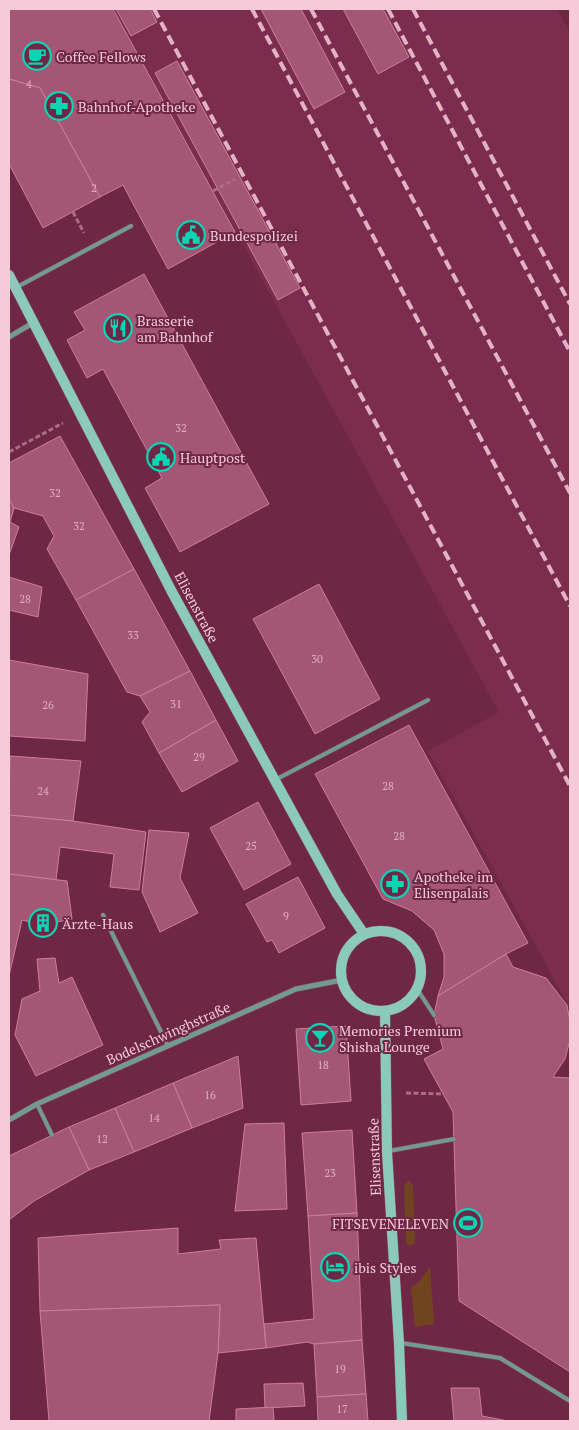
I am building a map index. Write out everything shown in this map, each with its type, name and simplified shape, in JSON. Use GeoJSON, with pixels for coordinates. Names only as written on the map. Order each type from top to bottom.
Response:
{"type":"FeatureCollection","features":[{"type":"Feature","properties":{"kind":"street","name":"Elisenstraße"},"geometry":{"type":"LineString","coordinates":[[9,275],[172,592],[337,894],[364,934]]}},
{"type":"Feature","properties":{"kind":"street"},"geometry":{"type":"LineString","coordinates":[[9,337],[34,322]]}},
{"type":"Feature","properties":{"kind":"street"},"geometry":{"type":"LineString","coordinates":[[383,930],[402,936],[416,950],[421,969],[420,980],[417,988],[405,1004],[398,1008],[375,1011],[357,1004],[350,998],[340,971],[344,953],[349,945],[364,934],[383,930]]}},
{"type":"Feature","properties":{"kind":"street","name":"Bodelschwinghstraße"},"geometry":{"type":"LineString","coordinates":[[9,1120],[37,1104],[296,989],[342,980]]}},
{"type":"Feature","properties":{"kind":"street","name":"Elisenstraße"},"geometry":{"type":"LineString","coordinates":[[385,1011],[386,1152],[399,1343],[402,1421]]}},
{"type":"Feature","properties":{"kind":"lane"},"geometry":{"type":"LineString","coordinates":[[15,288],[131,226]]}},
{"type":"Feature","properties":{"kind":"lane"},"geometry":{"type":"LineString","coordinates":[[275,780],[428,700]]}},
{"type":"Feature","properties":{"kind":"lane"},"geometry":{"type":"LineString","coordinates":[[103,915],[168,1046]]}},
{"type":"Feature","properties":{"kind":"lane"},"geometry":{"type":"LineString","coordinates":[[417,988],[434,1015]]}},
{"type":"Feature","properties":{"kind":"lane"},"geometry":{"type":"LineString","coordinates":[[37,1104],[52,1135]]}},
{"type":"Feature","properties":{"kind":"lane"},"geometry":{"type":"LineString","coordinates":[[386,1152],[454,1139]]}},
{"type":"Feature","properties":{"kind":"lane"},"geometry":{"type":"LineString","coordinates":[[399,1343],[500,1358],[570,1401]]}},
{"type":"Feature","properties":{"kind":"path"},"geometry":{"type":"LineString","coordinates":[[213,191],[235,178]]}},
{"type":"Feature","properties":{"kind":"path"},"geometry":{"type":"LineString","coordinates":[[9,452],[53,427],[82,414]]}},
{"type":"Feature","properties":{"kind":"path"},"geometry":{"type":"LineString","coordinates":[[386,1092],[444,1094]]}},
{"type":"Feature","properties":{"kind":"shaded area"},"geometry":{"type":"Polygon","coordinates":[[[114,9],[557,9],[570,33],[570,1008],[428,751],[499,712],[114,9]]]}},
{"type":"Feature","properties":{"kind":"shaded area"},"geometry":{"type":"Polygon","coordinates":[[[410,1181],[413,1186],[415,1243],[410,1246],[406,1243],[404,1187],[406,1182],[410,1181]]]}},
{"type":"Feature","properties":{"kind":"shaded area"},"geometry":{"type":"Polygon","coordinates":[[[430,1267],[434,1324],[415,1327],[411,1287],[419,1282],[430,1267]]]}},
{"type":"Feature","properties":{"kind":"building"},"geometry":{"type":"Polygon","coordinates":[[[9,9],[113,9],[235,232],[168,269],[123,185],[100,197],[40,88],[9,79],[9,9]]]}},
{"type":"Feature","properties":{"kind":"building"},"geometry":{"type":"Polygon","coordinates":[[[116,9],[150,9],[157,22],[131,36],[116,9]]]}},
{"type":"Feature","properties":{"kind":"building"},"geometry":{"type":"Polygon","coordinates":[[[261,9],[301,9],[345,92],[314,109],[261,9]]]}},
{"type":"Feature","properties":{"kind":"building"},"geometry":{"type":"Polygon","coordinates":[[[343,9],[383,9],[409,57],[378,74],[343,9]]]}},
{"type":"Feature","properties":{"kind":"building"},"geometry":{"type":"Polygon","coordinates":[[[177,61],[300,288],[278,300],[155,73],[177,61]]]}},
{"type":"Feature","properties":{"kind":"building"},"geometry":{"type":"Polygon","coordinates":[[[9,79],[40,88],[100,197],[43,228],[9,164],[9,79]]]}},
{"type":"Feature","properties":{"kind":"building"},"geometry":{"type":"Polygon","coordinates":[[[144,274],[269,504],[180,552],[145,488],[162,478],[103,369],[87,378],[67,340],[85,330],[74,312],[144,274]]]}},
{"type":"Feature","properties":{"kind":"building"},"geometry":{"type":"Polygon","coordinates":[[[60,436],[134,569],[76,600],[47,549],[54,536],[43,516],[14,508],[9,499],[9,463],[60,436]]]}},
{"type":"Feature","properties":{"kind":"building"},"geometry":{"type":"Polygon","coordinates":[[[9,499],[14,508],[10,522],[19,527],[9,555],[9,499]]]}},
{"type":"Feature","properties":{"kind":"building"},"geometry":{"type":"Polygon","coordinates":[[[134,569],[190,671],[140,696],[127,692],[76,600],[134,569]]]}},
{"type":"Feature","properties":{"kind":"building"},"geometry":{"type":"Polygon","coordinates":[[[9,577],[42,587],[38,617],[9,610],[9,577]]]}},
{"type":"Feature","properties":{"kind":"building"},"geometry":{"type":"Polygon","coordinates":[[[319,584],[380,699],[315,734],[253,619],[319,584]]]}},
{"type":"Feature","properties":{"kind":"building"},"geometry":{"type":"Polygon","coordinates":[[[9,660],[88,674],[85,741],[9,736],[9,660]]]}},
{"type":"Feature","properties":{"kind":"building"},"geometry":{"type":"Polygon","coordinates":[[[190,671],[216,720],[159,753],[142,722],[150,712],[140,696],[190,671]]]}},
{"type":"Feature","properties":{"kind":"building"},"geometry":{"type":"Polygon","coordinates":[[[216,720],[238,761],[182,792],[159,753],[216,720]]]}},
{"type":"Feature","properties":{"kind":"building"},"geometry":{"type":"Polygon","coordinates":[[[409,725],[528,943],[506,954],[438,996],[444,977],[444,954],[434,930],[412,911],[383,899],[315,774],[409,725]]]}},
{"type":"Feature","properties":{"kind":"building"},"geometry":{"type":"Polygon","coordinates":[[[10,756],[81,761],[73,821],[9,815],[10,756]]]}},
{"type":"Feature","properties":{"kind":"building"},"geometry":{"type":"Polygon","coordinates":[[[258,802],[291,864],[244,890],[210,828],[258,802]]]}},
{"type":"Feature","properties":{"kind":"building"},"geometry":{"type":"Polygon","coordinates":[[[9,815],[73,821],[146,832],[139,890],[110,887],[114,854],[60,847],[56,880],[9,874],[9,815]]]}},
{"type":"Feature","properties":{"kind":"building"},"geometry":{"type":"Polygon","coordinates":[[[149,830],[189,833],[180,878],[198,913],[160,932],[142,892],[149,830]]]}},
{"type":"Feature","properties":{"kind":"building","name":"Ärzte-Haus"},"geometry":{"type":"Polygon","coordinates":[[[9,874],[67,881],[72,919],[42,925],[22,920],[9,976],[9,874]]]}},
{"type":"Feature","properties":{"kind":"building"},"geometry":{"type":"Polygon","coordinates":[[[298,877],[325,928],[279,953],[272,940],[267,942],[246,904],[298,877]]]}},
{"type":"Feature","properties":{"kind":"building"},"geometry":{"type":"Polygon","coordinates":[[[506,954],[513,967],[546,978],[567,1005],[570,1022],[570,1040],[565,1059],[553,1077],[570,1078],[570,1372],[459,1301],[453,1112],[424,1059],[443,1049],[434,1015],[438,996],[506,954]]]}},
{"type":"Feature","properties":{"kind":"building"},"geometry":{"type":"Polygon","coordinates":[[[55,958],[59,983],[72,977],[103,1045],[36,1076],[15,1035],[22,999],[40,991],[37,959],[55,958]]]}},
{"type":"Feature","properties":{"kind":"building"},"geometry":{"type":"Polygon","coordinates":[[[346,1026],[351,1101],[301,1105],[296,1029],[346,1026]]]}},
{"type":"Feature","properties":{"kind":"building"},"geometry":{"type":"Polygon","coordinates":[[[238,1056],[243,1108],[192,1128],[173,1083],[238,1056]]]}},
{"type":"Feature","properties":{"kind":"building"},"geometry":{"type":"Polygon","coordinates":[[[173,1083],[192,1128],[134,1152],[115,1108],[173,1083]]]}},
{"type":"Feature","properties":{"kind":"building"},"geometry":{"type":"Polygon","coordinates":[[[115,1108],[134,1152],[89,1170],[69,1127],[115,1108]]]}},
{"type":"Feature","properties":{"kind":"building"},"geometry":{"type":"Polygon","coordinates":[[[284,1123],[287,1209],[235,1211],[245,1124],[284,1123]]]}},
{"type":"Feature","properties":{"kind":"building"},"geometry":{"type":"Polygon","coordinates":[[[69,1127],[89,1170],[34,1201],[9,1220],[9,1156],[69,1127]]]}},
{"type":"Feature","properties":{"kind":"building"},"geometry":{"type":"Polygon","coordinates":[[[352,1130],[357,1213],[308,1216],[302,1133],[352,1130]]]}},
{"type":"Feature","properties":{"kind":"building","name":"ibis Styles"},"geometry":{"type":"Polygon","coordinates":[[[357,1213],[362,1340],[314,1344],[307,1342],[266,1348],[264,1324],[314,1319],[308,1216],[357,1213]]]}},
{"type":"Feature","properties":{"kind":"building"},"geometry":{"type":"Polygon","coordinates":[[[178,1228],[178,1254],[221,1249],[219,1240],[256,1238],[266,1348],[218,1353],[220,1305],[40,1311],[38,1238],[178,1228]]]}},
{"type":"Feature","properties":{"kind":"building"},"geometry":{"type":"Polygon","coordinates":[[[220,1305],[218,1353],[209,1421],[49,1421],[40,1311],[220,1305]]]}},
{"type":"Feature","properties":{"kind":"building"},"geometry":{"type":"Polygon","coordinates":[[[362,1340],[366,1394],[317,1397],[314,1344],[362,1340]]]}},
{"type":"Feature","properties":{"kind":"building"},"geometry":{"type":"Polygon","coordinates":[[[303,1383],[305,1406],[265,1408],[264,1384],[303,1383]]]}},
{"type":"Feature","properties":{"kind":"building"},"geometry":{"type":"Polygon","coordinates":[[[451,1388],[479,1388],[482,1416],[508,1421],[454,1421],[451,1388]]]}},
{"type":"Feature","properties":{"kind":"building"},"geometry":{"type":"Polygon","coordinates":[[[366,1394],[368,1421],[318,1421],[317,1397],[366,1394]]]}},
{"type":"Feature","properties":{"kind":"building"},"geometry":{"type":"Polygon","coordinates":[[[273,1407],[274,1421],[236,1421],[236,1409],[273,1407]]]}},
{"type":"Feature","properties":{"kind":"railway"},"geometry":{"type":"LineString","coordinates":[[154,9],[570,786]]}},
{"type":"Feature","properties":{"kind":"railway"},"geometry":{"type":"LineString","coordinates":[[252,9],[570,606]]}},
{"type":"Feature","properties":{"kind":"railway"},"geometry":{"type":"LineString","coordinates":[[311,9],[570,493]]}},
{"type":"Feature","properties":{"kind":"railway"},"geometry":{"type":"LineString","coordinates":[[388,9],[570,352]]}},
{"type":"Feature","properties":{"kind":"railway"},"geometry":{"type":"LineString","coordinates":[[413,9],[570,304]]}},
{"type":"Feature","properties":{"kind":"place","name":"Coffee Fellows"},"geometry":{"type":"Point","coordinates":[37,56]}},
{"type":"Feature","properties":{"kind":"place","name":"Bahnhof-Apotheke"},"geometry":{"type":"Point","coordinates":[59,106]}},
{"type":"Feature","properties":{"kind":"place","name":"Bundespolizei"},"geometry":{"type":"Point","coordinates":[191,235]}},
{"type":"Feature","properties":{"kind":"place","name":"Brasserie am Bahnhof"},"geometry":{"type":"Point","coordinates":[118,328]}},
{"type":"Feature","properties":{"kind":"place","name":"Hauptpost"},"geometry":{"type":"Point","coordinates":[161,457]}},
{"type":"Feature","properties":{"kind":"place","name":"Apotheke im Elisenpalais"},"geometry":{"type":"Point","coordinates":[395,884]}},
{"type":"Feature","properties":{"kind":"place","name":"Ärzte-Haus"},"geometry":{"type":"Point","coordinates":[43,923]}},
{"type":"Feature","properties":{"kind":"place","name":"Memories Premium Shisha Lounge"},"geometry":{"type":"Point","coordinates":[320,1038]}},
{"type":"Feature","properties":{"kind":"place","name":"FITSEVENELEVEN"},"geometry":{"type":"Point","coordinates":[468,1223]}},
{"type":"Feature","properties":{"kind":"place","name":"ibis Styles"},"geometry":{"type":"Point","coordinates":[335,1267]}}]}
